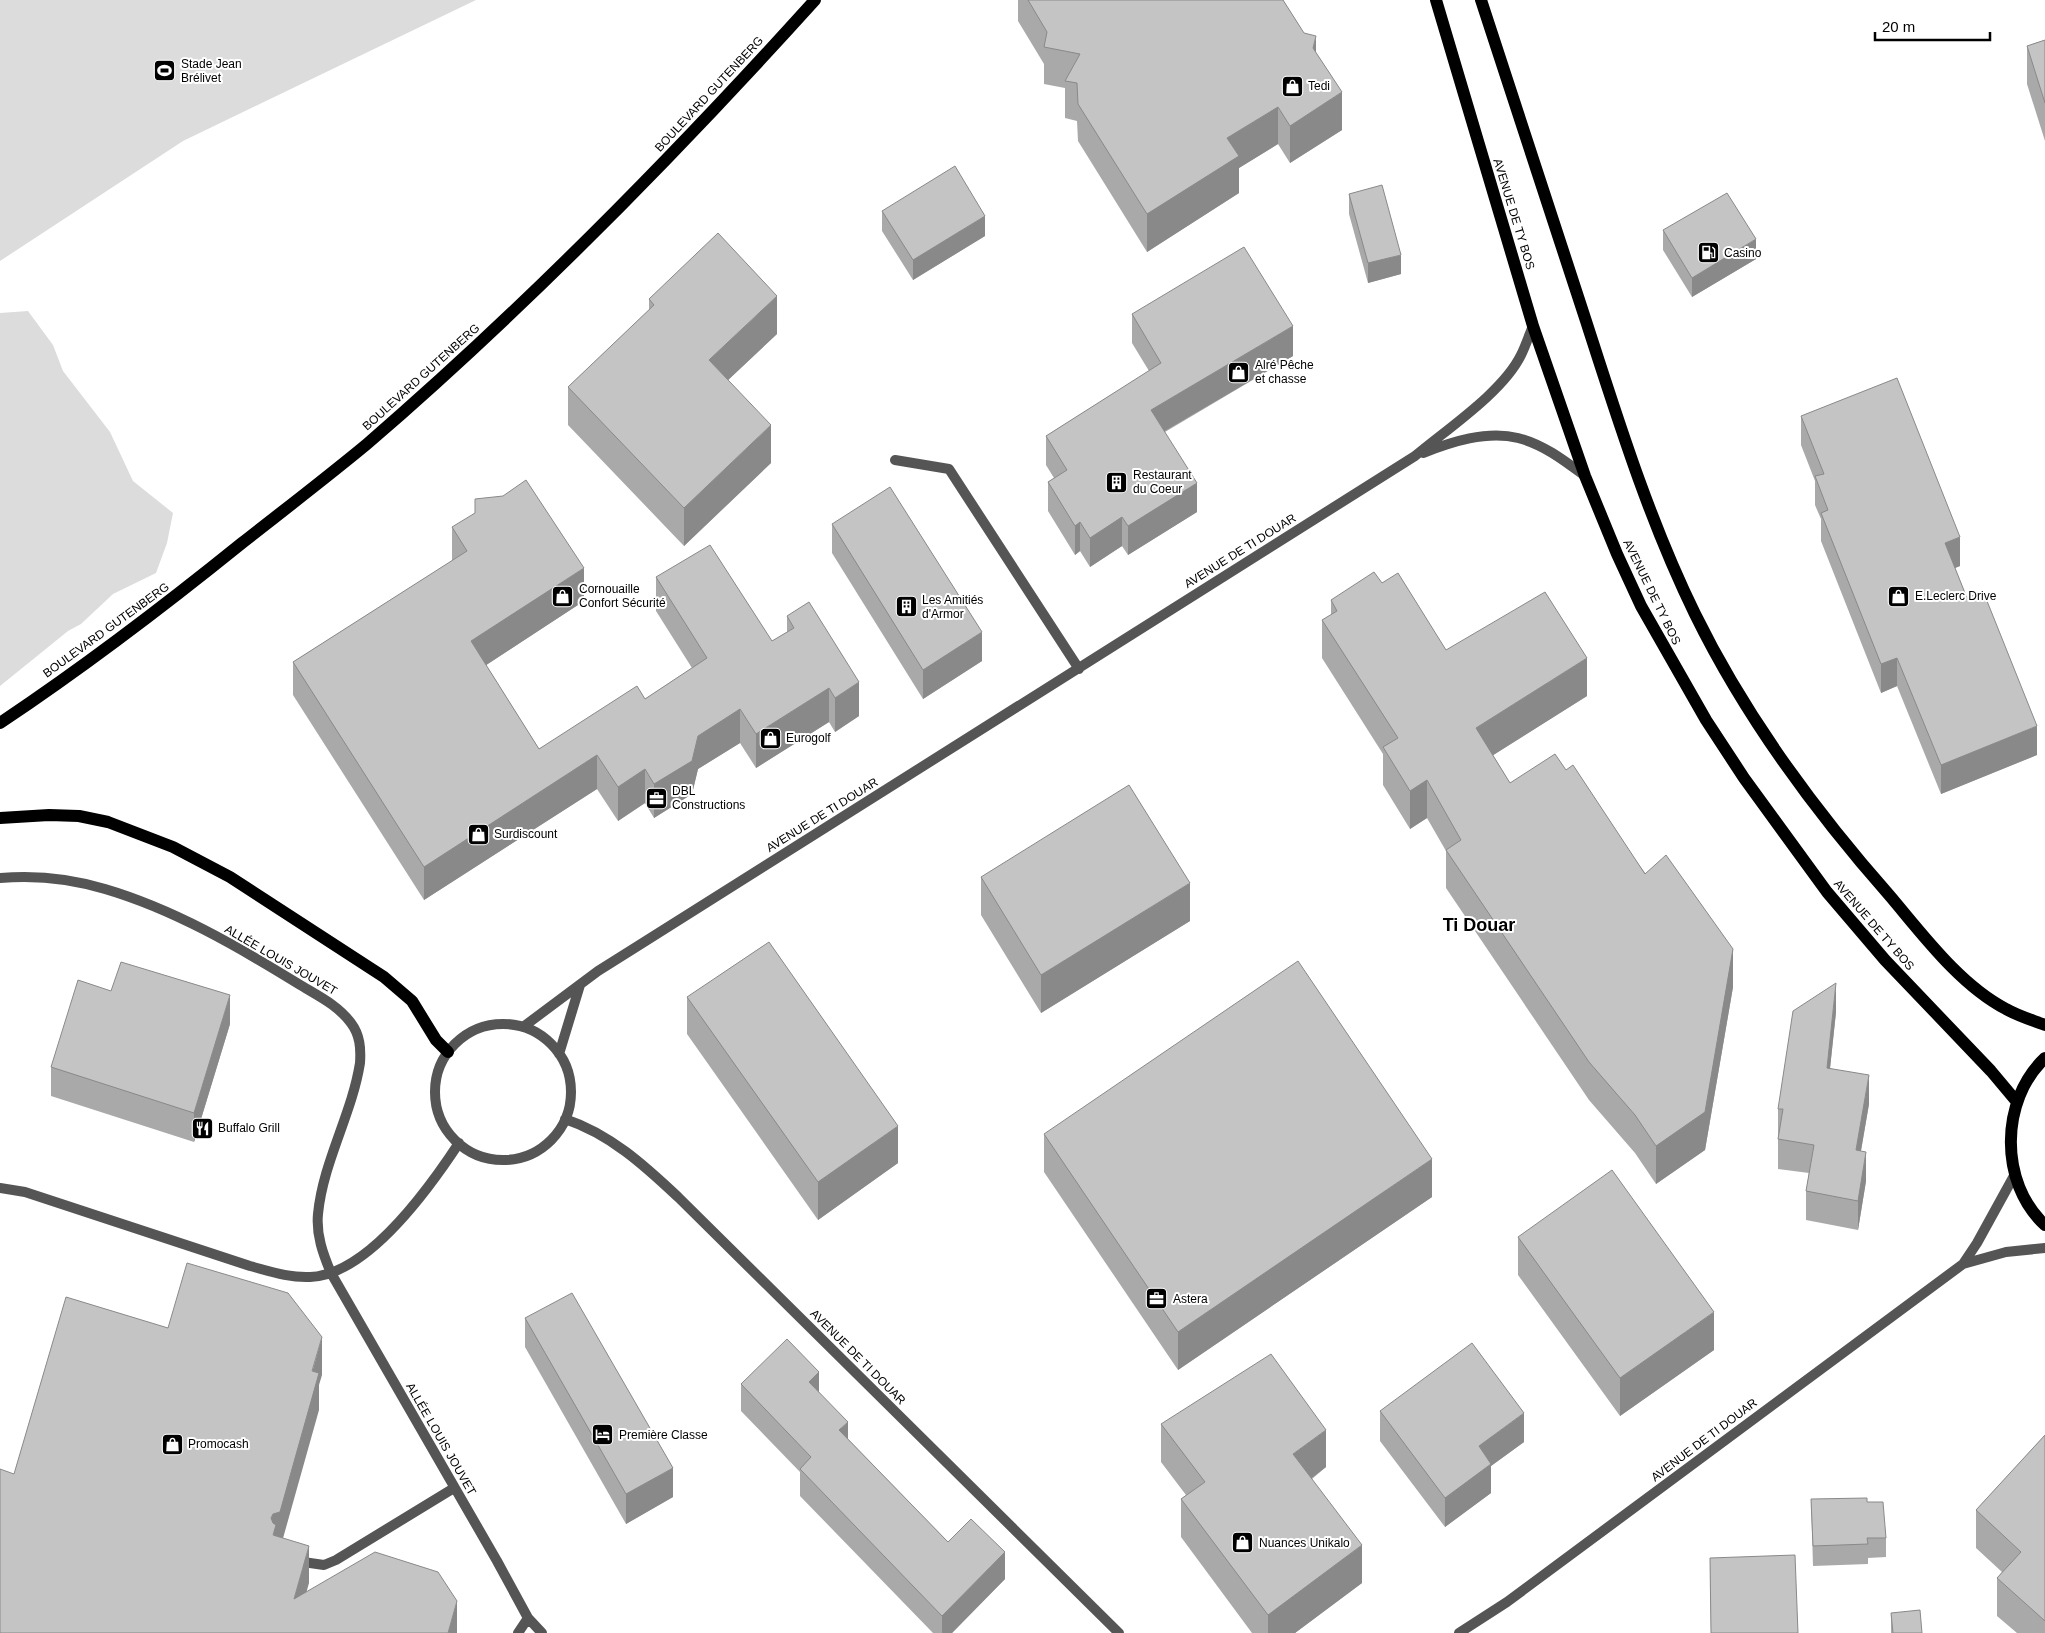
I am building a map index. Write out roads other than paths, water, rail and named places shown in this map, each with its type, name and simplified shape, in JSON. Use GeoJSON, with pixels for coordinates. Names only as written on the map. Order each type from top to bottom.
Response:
{"type":"FeatureCollection","features":[{"type":"Feature","properties":{"kind":"main road","name":"BOULEVARD GUTENBERG"},"geometry":{"type":"LineString","coordinates":[[0,723],[163,606],[365,445],[451,370],[628,199],[681,145],[815,0]]}},
{"type":"Feature","properties":{"kind":"main road","name":"AVENUE DE TY BOS"},"geometry":{"type":"LineString","coordinates":[[1436,0],[1533,326],[1585,476],[1617,554],[1642,606],[1706,720],[1744,778],[1827,892],[1856,928],[2017,1102]]}},
{"type":"Feature","properties":{"kind":"main road"},"geometry":{"type":"LineString","coordinates":[[1481,0],[1627,449],[1672,564],[1696,617],[1758,725],[1833,829],[1938,951],[1987,997],[2006,1010],[2045,1025]]}},
{"type":"Feature","properties":{"kind":"main road"},"geometry":{"type":"LineString","coordinates":[[0,818],[49,815],[79,816],[108,822],[172,847],[222,872],[384,977],[412,1001],[436,1040],[448,1052]]}},
{"type":"Feature","properties":{"kind":"main road"},"geometry":{"type":"LineString","coordinates":[[2045,1058],[2027,1080],[2017,1102],[2012,1119],[2011,1138],[2015,1174],[2025,1198],[2045,1225]]}},
{"type":"Feature","properties":{"kind":"street","name":"AVENUE DE TI DOUAR"},"geometry":{"type":"LineString","coordinates":[[523,1027],[633,949],[1415,456],[1490,393],[1508,374],[1521,356],[1533,326]]}},
{"type":"Feature","properties":{"kind":"street","name":"AVENUE DE TI DOUAR"},"geometry":{"type":"LineString","coordinates":[[1415,456],[1451,442],[1502,435],[1518,437],[1533,443],[1557,456],[1585,476]]}},
{"type":"Feature","properties":{"kind":"street"},"geometry":{"type":"LineString","coordinates":[[896,460],[950,469],[1078,668]]}},
{"type":"Feature","properties":{"kind":"street","name":"ALLÉE LOUIS JOUVET"},"geometry":{"type":"LineString","coordinates":[[0,878],[19,877],[75,882],[105,889],[138,900],[187,922],[266,964],[336,1006],[345,1015],[358,1034],[361,1048],[360,1062],[332,1156],[318,1214],[322,1252],[331,1273],[528,1618],[542,1633]]}},
{"type":"Feature","properties":{"kind":"street"},"geometry":{"type":"LineString","coordinates":[[559,1054],[580,985]]}},
{"type":"Feature","properties":{"kind":"street"},"geometry":{"type":"LineString","coordinates":[[495,1024],[523,1027],[540,1035],[559,1054],[569,1075],[571,1097],[565,1119],[553,1138],[535,1152],[514,1160],[492,1159],[470,1152],[459,1143],[440,1118],[435,1096],[438,1072],[448,1052],[461,1038],[477,1029],[495,1024]]}},
{"type":"Feature","properties":{"kind":"street","name":"AVENUE DE TI DOUAR"},"geometry":{"type":"LineString","coordinates":[[565,1119],[583,1125],[622,1148],[664,1184],[1119,1633]]}},
{"type":"Feature","properties":{"kind":"street"},"geometry":{"type":"LineString","coordinates":[[0,1188],[26,1192],[276,1273],[309,1277],[331,1273],[367,1253],[380,1241],[442,1169],[459,1143]]}},
{"type":"Feature","properties":{"kind":"street","name":"AVENUE DE TI DOUAR"},"geometry":{"type":"LineString","coordinates":[[1459,1633],[1507,1602],[1963,1264],[1977,1243],[2015,1174]]}},
{"type":"Feature","properties":{"kind":"street","name":"AVENUE DE TI DOUAR"},"geometry":{"type":"LineString","coordinates":[[1963,1264],[2006,1252],[2045,1248]]}},
{"type":"Feature","properties":{"kind":"street"},"geometry":{"type":"LineString","coordinates":[[287,1558],[324,1565],[336,1560],[454,1488]]}},
{"type":"Feature","properties":{"kind":"street"},"geometry":{"type":"LineString","coordinates":[[518,1633],[528,1618]]}},
{"type":"Feature","properties":{"kind":"place","name":"Stade Jean Brélivet"},"geometry":{"type":"Point","coordinates":[165,71]}},
{"type":"Feature","properties":{"kind":"place","name":"Tedi"},"geometry":{"type":"Point","coordinates":[1292,86]}},
{"type":"Feature","properties":{"kind":"place","name":"Casino"},"geometry":{"type":"Point","coordinates":[1708,253]}},
{"type":"Feature","properties":{"kind":"place","name":"Alré Pêche et chasse"},"geometry":{"type":"Point","coordinates":[1239,372]}},
{"type":"Feature","properties":{"kind":"place","name":"Restaurant du Coeur"},"geometry":{"type":"Point","coordinates":[1117,482]}},
{"type":"Feature","properties":{"kind":"place","name":"Cornouaille Confort Sécurité"},"geometry":{"type":"Point","coordinates":[563,596]}},
{"type":"Feature","properties":{"kind":"place","name":"E.Leclerc Drive"},"geometry":{"type":"Point","coordinates":[1899,596]}},
{"type":"Feature","properties":{"kind":"place","name":"Les Amitiés d'Armor"},"geometry":{"type":"Point","coordinates":[906,607]}},
{"type":"Feature","properties":{"kind":"place","name":"Eurogolf"},"geometry":{"type":"Point","coordinates":[770,738]}},
{"type":"Feature","properties":{"kind":"place","name":"DBL Constructions"},"geometry":{"type":"Point","coordinates":[656,798]}},
{"type":"Feature","properties":{"kind":"place","name":"Surdiscount"},"geometry":{"type":"Point","coordinates":[478,834]}},
{"type":"Feature","properties":{"kind":"place","name":"Buffalo Grill"},"geometry":{"type":"Point","coordinates":[202,1128]}},
{"type":"Feature","properties":{"kind":"place","name":"Astera"},"geometry":{"type":"Point","coordinates":[1157,1299]}},
{"type":"Feature","properties":{"kind":"place","name":"Première Classe"},"geometry":{"type":"Point","coordinates":[603,1435]}},
{"type":"Feature","properties":{"kind":"place","name":"Promocash"},"geometry":{"type":"Point","coordinates":[172,1444]}},
{"type":"Feature","properties":{"kind":"place","name":"Nuances Unikalo"},"geometry":{"type":"Point","coordinates":[1243,1543]}},
{"type":"Feature","properties":{"kind":"district","name":"Ti Douar"},"geometry":{"type":"Point","coordinates":[1479,925]}}]}
